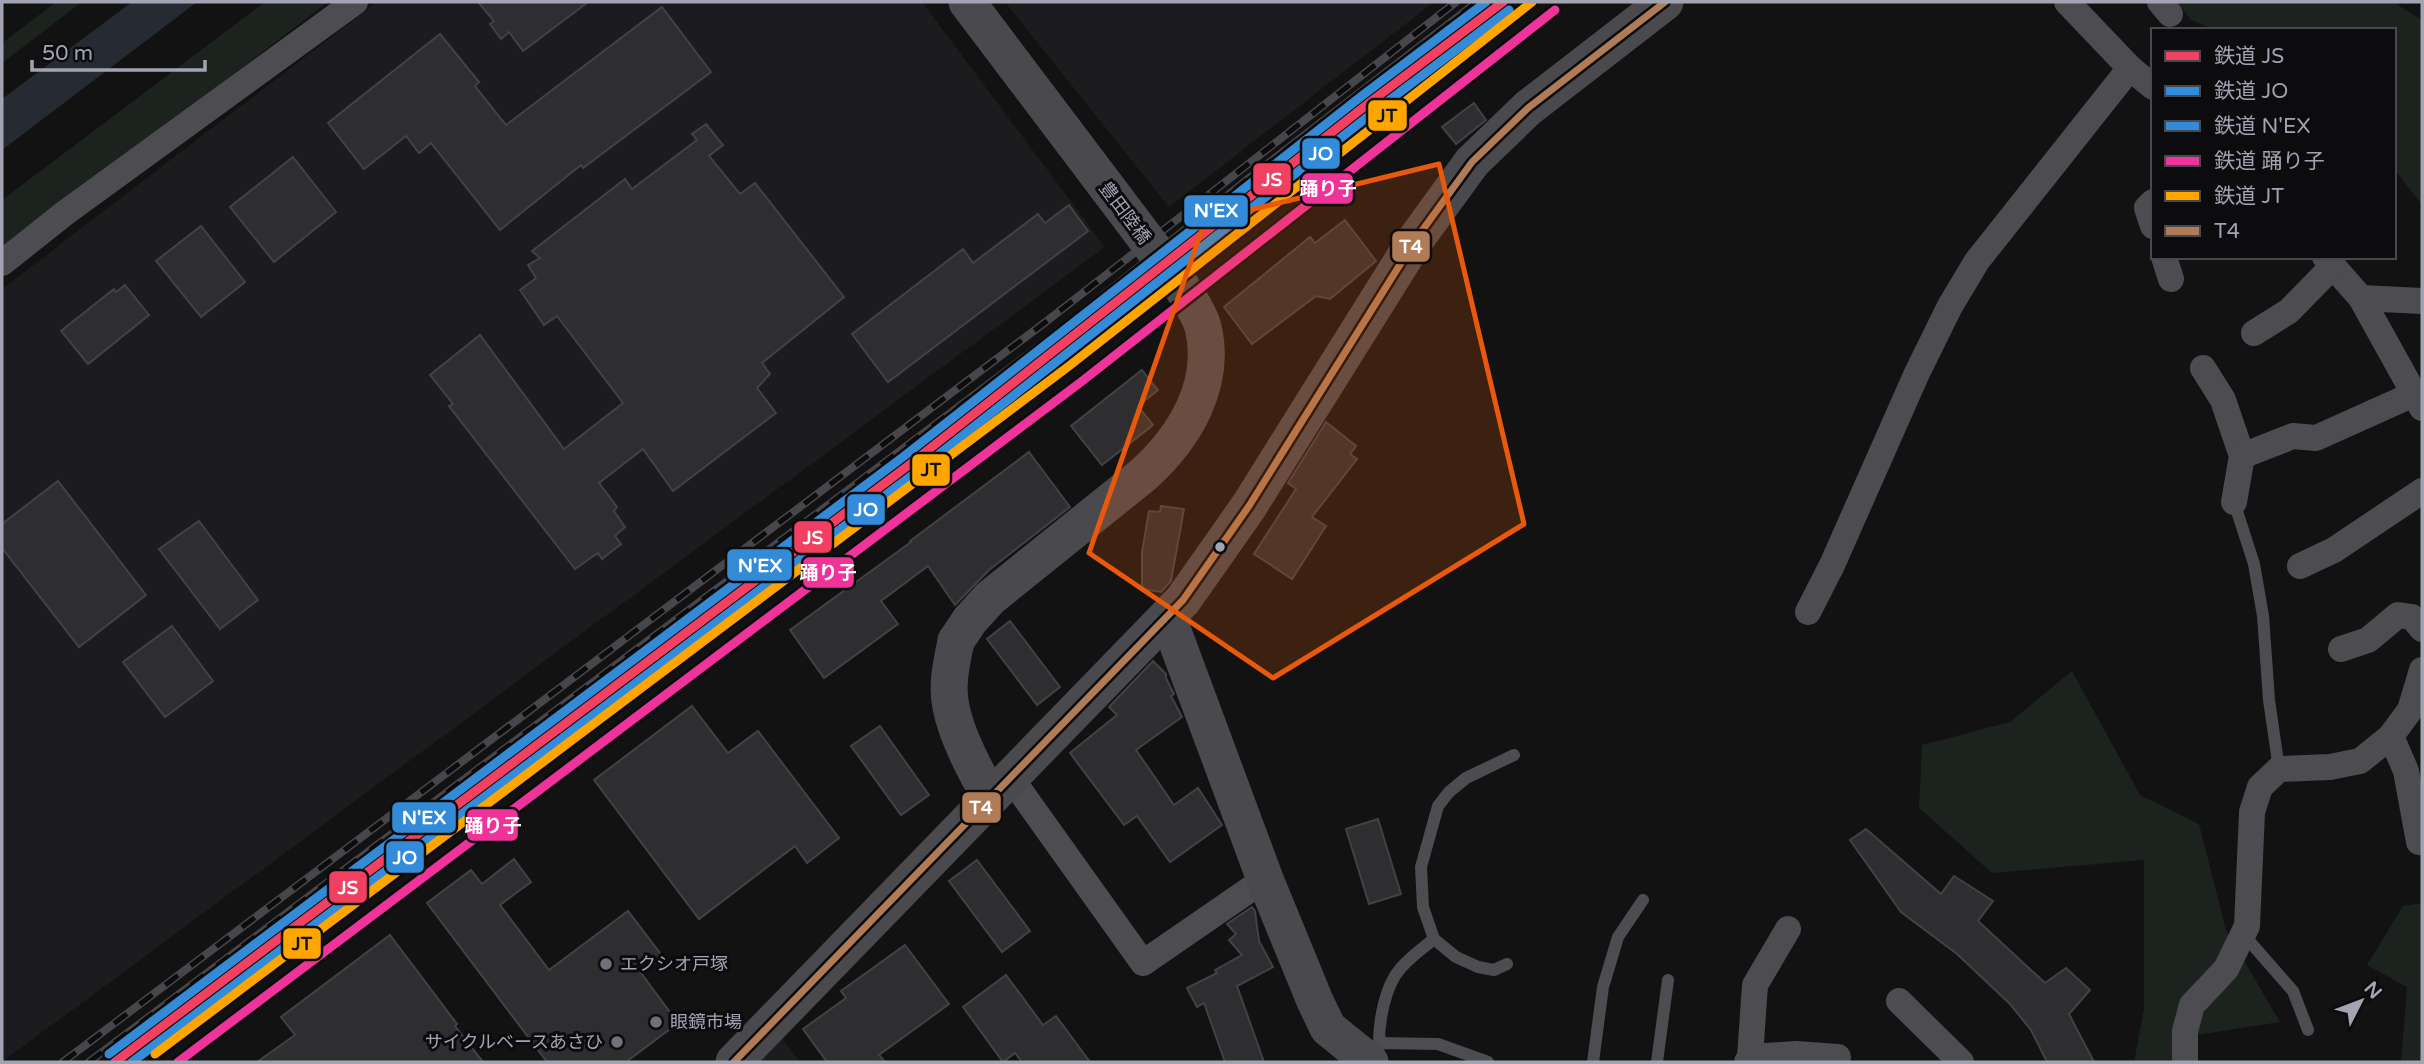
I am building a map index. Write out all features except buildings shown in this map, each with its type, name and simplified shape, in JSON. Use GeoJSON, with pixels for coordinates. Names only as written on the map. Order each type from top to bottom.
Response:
{"type":"FeatureCollection","features":[{"type":"Feature","properties":{"kind":"street"},"geometry":{"type":"LineString","coordinates":[[2,262],[75,205],[355,2]]}},
{"type":"Feature","properties":{"kind":"street","name":"豊田陸橋"},"geometry":{"type":"LineString","coordinates":[[967,2],[1180,284],[1203,326],[1206,359],[1201,393],[1188,422],[1166,454],[990,598],[956,641],[950,670],[951,706],[976,773],[1001,788]]}},
{"type":"Feature","properties":{"kind":"street"},"geometry":{"type":"LineString","coordinates":[[734,1062],[1183,600],[1249,506],[1416,239],[1472,162],[1528,108],[1665,2]]}},
{"type":"Feature","properties":{"kind":"street"},"geometry":{"type":"LineString","coordinates":[[2067,2],[2130,68],[2151,85]]}},
{"type":"Feature","properties":{"kind":"street"},"geometry":{"type":"LineString","coordinates":[[1808,612],[1950,306],[1977,261],[2130,68]]}},
{"type":"Feature","properties":{"kind":"street"},"geometry":{"type":"LineString","coordinates":[[2151,204],[2147,208],[2151,220]]}},
{"type":"Feature","properties":{"kind":"street"},"geometry":{"type":"LineString","coordinates":[[2242,456],[2293,436],[2316,438],[2418,401],[2361,298],[2329,262],[2289,311],[2254,333]]}},
{"type":"Feature","properties":{"kind":"street"},"geometry":{"type":"LineString","coordinates":[[2361,298],[2422,301]]}},
{"type":"Feature","properties":{"kind":"street"},"geometry":{"type":"LineString","coordinates":[[2203,368],[2223,400],[2242,456],[2234,502]]}},
{"type":"Feature","properties":{"kind":"street"},"geometry":{"type":"LineString","coordinates":[[2300,566],[2334,551],[2422,491]]}},
{"type":"Feature","properties":{"kind":"street"},"geometry":{"type":"LineString","coordinates":[[2341,649],[2368,640],[2398,615],[2412,617],[2422,629]]}},
{"type":"Feature","properties":{"kind":"street"},"geometry":{"type":"LineString","coordinates":[[1168,618],[1265,879],[1315,1001],[1328,1028],[1374,1056]]}},
{"type":"Feature","properties":{"kind":"street"},"geometry":{"type":"LineString","coordinates":[[2185,1062],[2185,1031],[2192,1005],[2226,969],[2247,926],[2252,812],[2260,787],[2279,769],[2330,767],[2360,761],[2391,736],[2410,710],[2422,670]]}},
{"type":"Feature","properties":{"kind":"street"},"geometry":{"type":"LineString","coordinates":[[2391,736],[2406,771],[2419,842]]}},
{"type":"Feature","properties":{"kind":"street"},"geometry":{"type":"LineString","coordinates":[[1001,788],[1143,963],[1265,879]]}},
{"type":"Feature","properties":{"kind":"street"},"geometry":{"type":"LineString","coordinates":[[1788,929],[1755,985],[1748,1060],[1796,1054],[1838,1056]]}},
{"type":"Feature","properties":{"kind":"street"},"geometry":{"type":"LineString","coordinates":[[1899,1000],[1961,1062]]}},
{"type":"Feature","properties":{"kind":"lane"},"geometry":{"type":"LineString","coordinates":[[2234,502],[2255,564],[2279,769]]}},
{"type":"Feature","properties":{"kind":"lane"},"geometry":{"type":"LineString","coordinates":[[1507,964],[1494,970],[1478,967],[1456,957],[1434,939],[1423,907],[1420,876],[1438,806],[1449,792],[1466,778],[1514,755]]}},
{"type":"Feature","properties":{"kind":"lane"},"geometry":{"type":"LineString","coordinates":[[1593,1062],[1603,987],[1618,937],[1643,900]]}},
{"type":"Feature","properties":{"kind":"lane"},"geometry":{"type":"LineString","coordinates":[[2243,934],[2293,990],[2308,1030]]}},
{"type":"Feature","properties":{"kind":"lane"},"geometry":{"type":"LineString","coordinates":[[1434,939],[1400,969],[1391,984],[1374,1056],[1437,1044],[1488,1062]]}},
{"type":"Feature","properties":{"kind":"lane"},"geometry":{"type":"LineString","coordinates":[[1657,1062],[1668,980]]}},
{"type":"Feature","properties":{"kind":"highlighted area"},"geometry":{"type":"Polygon","coordinates":[[[1439,164],[1524,524],[1273,678],[1089,553],[1205,221],[1439,164]]]}},
{"type":"Feature","properties":{"kind":"shaded area"},"geometry":{"type":"Polygon","coordinates":[[[56,2],[82,2],[2,63],[2,43],[56,2]]]}},
{"type":"Feature","properties":{"kind":"shaded area"},"geometry":{"type":"Polygon","coordinates":[[[132,2],[197,2],[2,150],[2,99],[132,2]]]}},
{"type":"Feature","properties":{"kind":"shaded area"},"geometry":{"type":"Polygon","coordinates":[[[265,2],[328,2],[2,251],[2,200],[265,2]]]}},
{"type":"Feature","properties":{"kind":"shaded area"},"geometry":{"type":"Polygon","coordinates":[[[377,2],[922,2],[1105,247],[2,1062],[2,289],[377,2]]]}},
{"type":"Feature","properties":{"kind":"shaded area"},"geometry":{"type":"Polygon","coordinates":[[[1005,2],[1434,2],[1169,207],[1005,2]]]}},
{"type":"Feature","properties":{"kind":"shaded area"},"geometry":{"type":"Polygon","coordinates":[[[2177,2],[2393,2],[2422,20],[2422,202],[2396,172],[2396,28],[2210,28],[2191,20],[2177,2]]]}},
{"type":"Feature","properties":{"kind":"shaded area"},"geometry":{"type":"Polygon","coordinates":[[[2072,671],[2140,795],[2199,824],[2226,930],[2280,1022],[2197,1035],[2192,1062],[2134,1062],[2144,1009],[2144,860],[1992,873],[1919,808],[1922,745],[2010,722],[2072,671]]]}},
{"type":"Feature","properties":{"kind":"shaded area"},"geometry":{"type":"Polygon","coordinates":[[[2422,903],[2422,1062],[2401,1062],[2407,987],[2367,965],[2403,906],[2422,903]]]}},
{"type":"Feature","properties":{"kind":"shaded area"},"geometry":{"type":"Polygon","coordinates":[[[776,1031],[800,1062],[746,1062],[776,1031]]]}},
{"type":"Feature","properties":{"kind":"railway"},"geometry":{"type":"LineString","coordinates":[[63,1062],[1043,324],[1456,2]]}},
{"type":"Feature","properties":{"kind":"railway"},"geometry":{"type":"LineString","coordinates":[[89,1062],[1059,331],[1249,178],[1477,2]]}},
{"type":"Feature","properties":{"kind":"rail line","name":"N'EX"},"geometry":{"type":"LineString","coordinates":[[109,1054],[903,457],[1363,95],[1486,2]]}},
{"type":"Feature","properties":{"kind":"rail line","name":"JS"},"geometry":{"type":"LineString","coordinates":[[115,1062],[909,465],[1369,103],[1503,2]]}},
{"type":"Feature","properties":{"kind":"rail line","name":"JT"},"geometry":{"type":"LineString","coordinates":[[155,1054],[1069,366],[1532,2]]}},
{"type":"Feature","properties":{"kind":"rail line","name":"JO"},"geometry":{"type":"LineString","coordinates":[[132,1062],[915,473],[1375,111],[1509,10]]}},
{"type":"Feature","properties":{"kind":"rail line","name":"踊り子"},"geometry":{"type":"LineString","coordinates":[[178,1062],[1081,382],[1555,10]]}},
{"type":"Feature","properties":{"kind":"transit line","name":"T4"},"geometry":{"type":"LineString","coordinates":[[734,1062],[1183,600],[1249,506],[1416,239],[1472,162],[1528,108],[1665,2]]}},
{"type":"Feature","properties":{"kind":"place","name":"エクシオ戸塚"},"geometry":{"type":"Point","coordinates":[606,964]}},
{"type":"Feature","properties":{"kind":"place","name":"眼鏡市場"},"geometry":{"type":"Point","coordinates":[656,1022]}},
{"type":"Feature","properties":{"kind":"place","name":"サイクルベースあさひ"},"geometry":{"type":"Point","coordinates":[617,1042]}}]}
